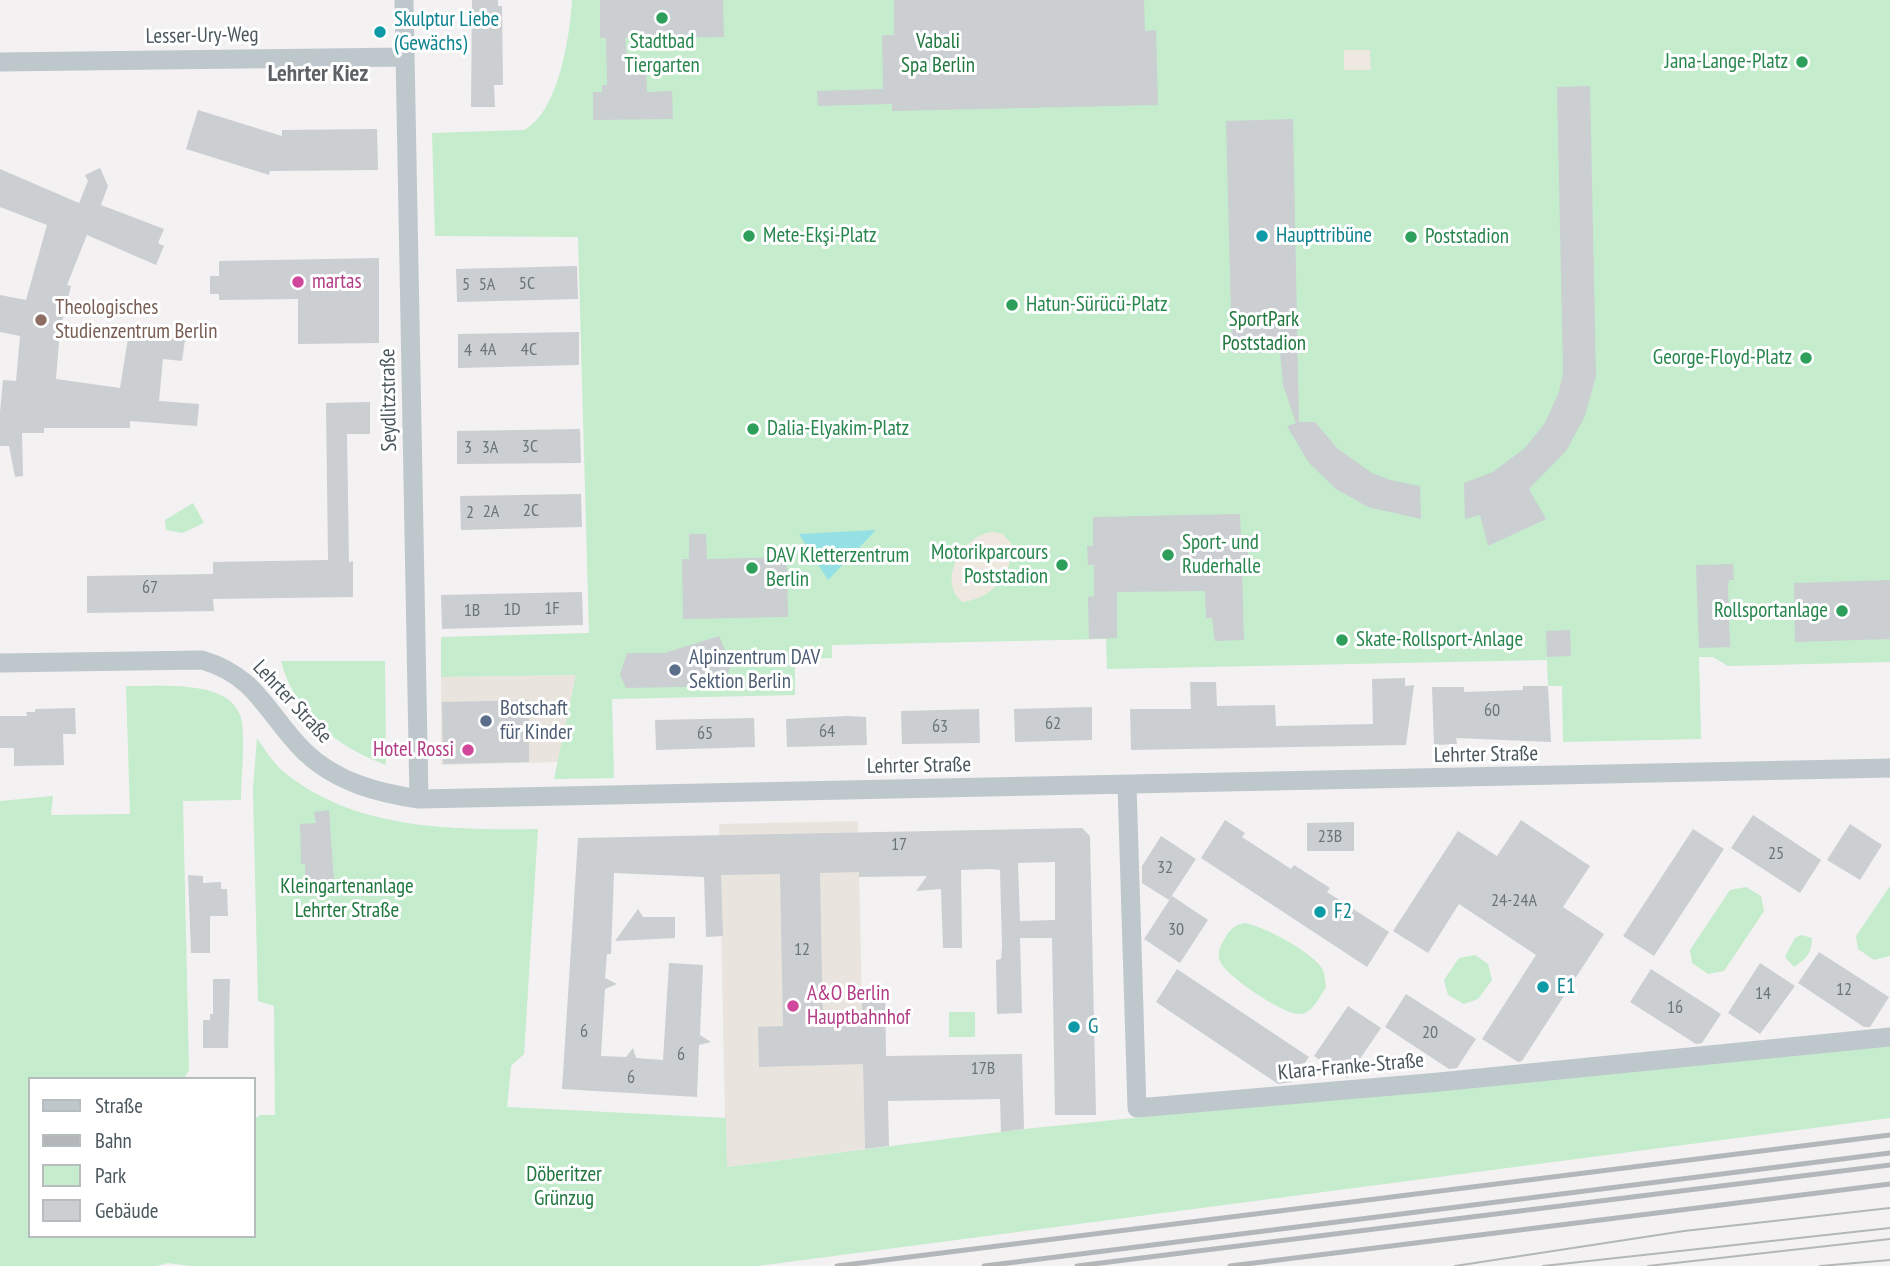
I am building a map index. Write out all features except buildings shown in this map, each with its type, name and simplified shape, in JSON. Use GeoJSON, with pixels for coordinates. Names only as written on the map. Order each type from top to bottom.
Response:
{"type":"FeatureCollection","features":[{"type":"Feature","properties":{"kind":"street","name":"Seydlitzstraße"},"geometry":{"type":"LineString","coordinates":[[404,0],[419,799]]}},
{"type":"Feature","properties":{"kind":"street","name":"Lesser-Ury-Weg"},"geometry":{"type":"LineString","coordinates":[[0,62],[405,57]]}},
{"type":"Feature","properties":{"kind":"street","name":"Lehrter Straße"},"geometry":{"type":"LineString","coordinates":[[0,663],[202,660],[225,667],[248,682],[284,730],[318,764],[371,790],[419,799],[1890,768]]}},
{"type":"Feature","properties":{"kind":"street","name":"Klara-Franke-Straße"},"geometry":{"type":"LineString","coordinates":[[1127,785],[1137,1108],[1616,1065],[1890,1037]]}},
{"type":"Feature","properties":{"kind":"shaded area"},"geometry":{"type":"Polygon","coordinates":[[[577,675],[558,762],[441,765],[441,677],[577,675]]]}},
{"type":"Feature","properties":{"kind":"shaded area","name":"A&O Berlin Hauptbahnhof"},"geometry":{"type":"Polygon","coordinates":[[[858,821],[865,1149],[726,1167],[719,824],[858,821]]]}},
{"type":"Feature","properties":{"kind":"green space","name":"SportPark Poststadion"},"geometry":{"type":"Polygon","coordinates":[[[572,0],[1890,0],[1890,662],[1728,666],[1713,657],[1699,657],[1701,739],[1563,742],[1562,686],[1548,686],[1547,660],[1107,669],[1106,639],[832,645],[832,658],[795,659],[795,695],[612,699],[614,778],[554,779],[576,675],[441,677],[441,637],[589,633],[578,237],[435,236],[432,133],[524,130],[536,121],[546,107],[560,71],[569,33],[572,0]]]}},
{"type":"Feature","properties":{"kind":"green space"},"geometry":{"type":"Polygon","coordinates":[[[193,503],[204,523],[182,533],[166,530],[165,520],[193,503]]]}},
{"type":"Feature","properties":{"kind":"green space"},"geometry":{"type":"Polygon","coordinates":[[[281,661],[385,661],[386,765],[350,748],[320,726],[296,697],[281,661]]]}},
{"type":"Feature","properties":{"kind":"green space"},"geometry":{"type":"Polygon","coordinates":[[[126,686],[175,686],[211,691],[226,698],[237,708],[243,732],[241,800],[183,801],[189,1070],[185,1077],[28,1077],[28,1238],[256,1238],[256,1118],[260,1115],[275,1115],[274,1006],[258,1001],[253,789],[257,738],[284,772],[341,806],[405,823],[439,827],[538,829],[524,1054],[511,1066],[507,1107],[726,1118],[727,1167],[1024,1129],[1890,1042],[1890,1118],[757,1266],[191,1266],[168,1263],[157,1266],[0,1266],[0,801],[53,796],[51,815],[130,814],[126,686]]]}},
{"type":"Feature","properties":{"kind":"green space"},"geometry":{"type":"Polygon","coordinates":[[[1890,886],[1890,956],[1874,960],[1858,949],[1856,936],[1890,886]]]}},
{"type":"Feature","properties":{"kind":"green space"},"geometry":{"type":"Polygon","coordinates":[[[1746,887],[1761,896],[1764,911],[1724,971],[1708,974],[1692,963],[1690,950],[1730,890],[1746,887]]]}},
{"type":"Feature","properties":{"kind":"green space"},"geometry":{"type":"Polygon","coordinates":[[[1245,923],[1288,941],[1318,963],[1323,970],[1326,987],[1316,1003],[1305,1013],[1293,1013],[1258,995],[1221,963],[1219,950],[1225,938],[1233,928],[1245,923]]]}},
{"type":"Feature","properties":{"kind":"green space"},"geometry":{"type":"Polygon","coordinates":[[[1801,935],[1812,938],[1811,948],[1805,958],[1794,967],[1785,957],[1795,938],[1801,935]]]}},
{"type":"Feature","properties":{"kind":"green space"},"geometry":{"type":"Polygon","coordinates":[[[1475,955],[1488,964],[1492,980],[1478,999],[1464,1004],[1448,995],[1444,980],[1459,958],[1475,955]]]}},
{"type":"Feature","properties":{"kind":"green space"},"geometry":{"type":"Polygon","coordinates":[[[949,1012],[975,1012],[975,1037],[949,1037],[949,1012]]]}},
{"type":"Feature","properties":{"kind":"sand"},"geometry":{"type":"Polygon","coordinates":[[[1344,50],[1370,50],[1371,70],[1344,70],[1344,50]]]}},
{"type":"Feature","properties":{"kind":"sand"},"geometry":{"type":"Polygon","coordinates":[[[994,532],[1003,534],[1011,543],[1009,565],[992,590],[974,600],[963,602],[955,593],[952,583],[957,560],[973,540],[994,532]]]}},
{"type":"Feature","properties":{"kind":"water"},"geometry":{"type":"Polygon","coordinates":[[[876,530],[828,580],[799,534],[876,530]]]}},
{"type":"Feature","properties":{"kind":"tram line"},"geometry":{"type":"LineString","coordinates":[[1455,1266],[1684,1231],[1890,1208]]}},
{"type":"Feature","properties":{"kind":"tram line"},"geometry":{"type":"LineString","coordinates":[[1543,1266],[1890,1228]]}},
{"type":"Feature","properties":{"kind":"tram line"},"geometry":{"type":"LineString","coordinates":[[1648,1266],[1890,1239]]}},
{"type":"Feature","properties":{"kind":"tram line"},"geometry":{"type":"LineString","coordinates":[[1820,1266],[1890,1260]]}},
{"type":"Feature","properties":{"kind":"railway"},"geometry":{"type":"LineString","coordinates":[[837,1266],[1890,1135]]}},
{"type":"Feature","properties":{"kind":"railway"},"geometry":{"type":"LineString","coordinates":[[984,1266],[1890,1153]]}},
{"type":"Feature","properties":{"kind":"railway"},"geometry":{"type":"LineString","coordinates":[[1077,1266],[1890,1165]]}},
{"type":"Feature","properties":{"kind":"railway"},"geometry":{"type":"LineString","coordinates":[[1230,1266],[1890,1184]]}},
{"type":"Feature","properties":{"kind":"place","name":"Stadtbad Tiergarten"},"geometry":{"type":"Point","coordinates":[662,18]}},
{"type":"Feature","properties":{"kind":"place","name":"Skulptur Liebe (Gewächs)"},"geometry":{"type":"Point","coordinates":[380,32]}},
{"type":"Feature","properties":{"kind":"place","name":"Jana-Lange-Platz"},"geometry":{"type":"Point","coordinates":[1802,62]}},
{"type":"Feature","properties":{"kind":"place","name":"Mete-Ekşi-Platz"},"geometry":{"type":"Point","coordinates":[749,236]}},
{"type":"Feature","properties":{"kind":"place","name":"Haupttribüne"},"geometry":{"type":"Point","coordinates":[1262,236]}},
{"type":"Feature","properties":{"kind":"place","name":"Poststadion"},"geometry":{"type":"Point","coordinates":[1411,237]}},
{"type":"Feature","properties":{"kind":"place","name":"martas"},"geometry":{"type":"Point","coordinates":[298,282]}},
{"type":"Feature","properties":{"kind":"place","name":"Hatun-Sürücü-Platz"},"geometry":{"type":"Point","coordinates":[1012,305]}},
{"type":"Feature","properties":{"kind":"place","name":"Theologisches Studienzentrum Berlin"},"geometry":{"type":"Point","coordinates":[41,320]}},
{"type":"Feature","properties":{"kind":"place","name":"George-Floyd-Platz"},"geometry":{"type":"Point","coordinates":[1806,358]}},
{"type":"Feature","properties":{"kind":"place","name":"Dalia-Elyakim-Platz"},"geometry":{"type":"Point","coordinates":[753,429]}},
{"type":"Feature","properties":{"kind":"place","name":"Sport- und Ruderhalle"},"geometry":{"type":"Point","coordinates":[1168,555]}},
{"type":"Feature","properties":{"kind":"place","name":"Motorikparcours Poststadion"},"geometry":{"type":"Point","coordinates":[1062,565]}},
{"type":"Feature","properties":{"kind":"place","name":"DAV Kletterzentrum Berlin"},"geometry":{"type":"Point","coordinates":[752,568]}},
{"type":"Feature","properties":{"kind":"place","name":"Rollsportanlage"},"geometry":{"type":"Point","coordinates":[1842,611]}},
{"type":"Feature","properties":{"kind":"place","name":"Skate-Rollsport-Anlage"},"geometry":{"type":"Point","coordinates":[1342,640]}},
{"type":"Feature","properties":{"kind":"place","name":"Alpinzentrum DAV Sektion Berlin"},"geometry":{"type":"Point","coordinates":[675,670]}},
{"type":"Feature","properties":{"kind":"place","name":"Botschaft für Kinder"},"geometry":{"type":"Point","coordinates":[486,721]}},
{"type":"Feature","properties":{"kind":"place","name":"Hotel Rossi"},"geometry":{"type":"Point","coordinates":[468,750]}},
{"type":"Feature","properties":{"kind":"place","name":"F2"},"geometry":{"type":"Point","coordinates":[1320,912]}},
{"type":"Feature","properties":{"kind":"place","name":"E1"},"geometry":{"type":"Point","coordinates":[1543,987]}},
{"type":"Feature","properties":{"kind":"place","name":"A&O Berlin Hauptbahnhof"},"geometry":{"type":"Point","coordinates":[793,1006]}},
{"type":"Feature","properties":{"kind":"place","name":"G"},"geometry":{"type":"Point","coordinates":[1074,1027]}},
{"type":"Feature","properties":{"kind":"district","name":"Lehrter Kiez"},"geometry":{"type":"Point","coordinates":[318,74]}},
{"type":"Feature","properties":{"kind":"park label","name":"Vabali Spa Berlin"},"geometry":{"type":"Point","coordinates":[938,54]}},
{"type":"Feature","properties":{"kind":"park label","name":"Kleingartenanlage Lehrter Straße"},"geometry":{"type":"Point","coordinates":[347,899]}},
{"type":"Feature","properties":{"kind":"park label","name":"Döberitzer Grünzug"},"geometry":{"type":"Point","coordinates":[564,1187]}}]}
